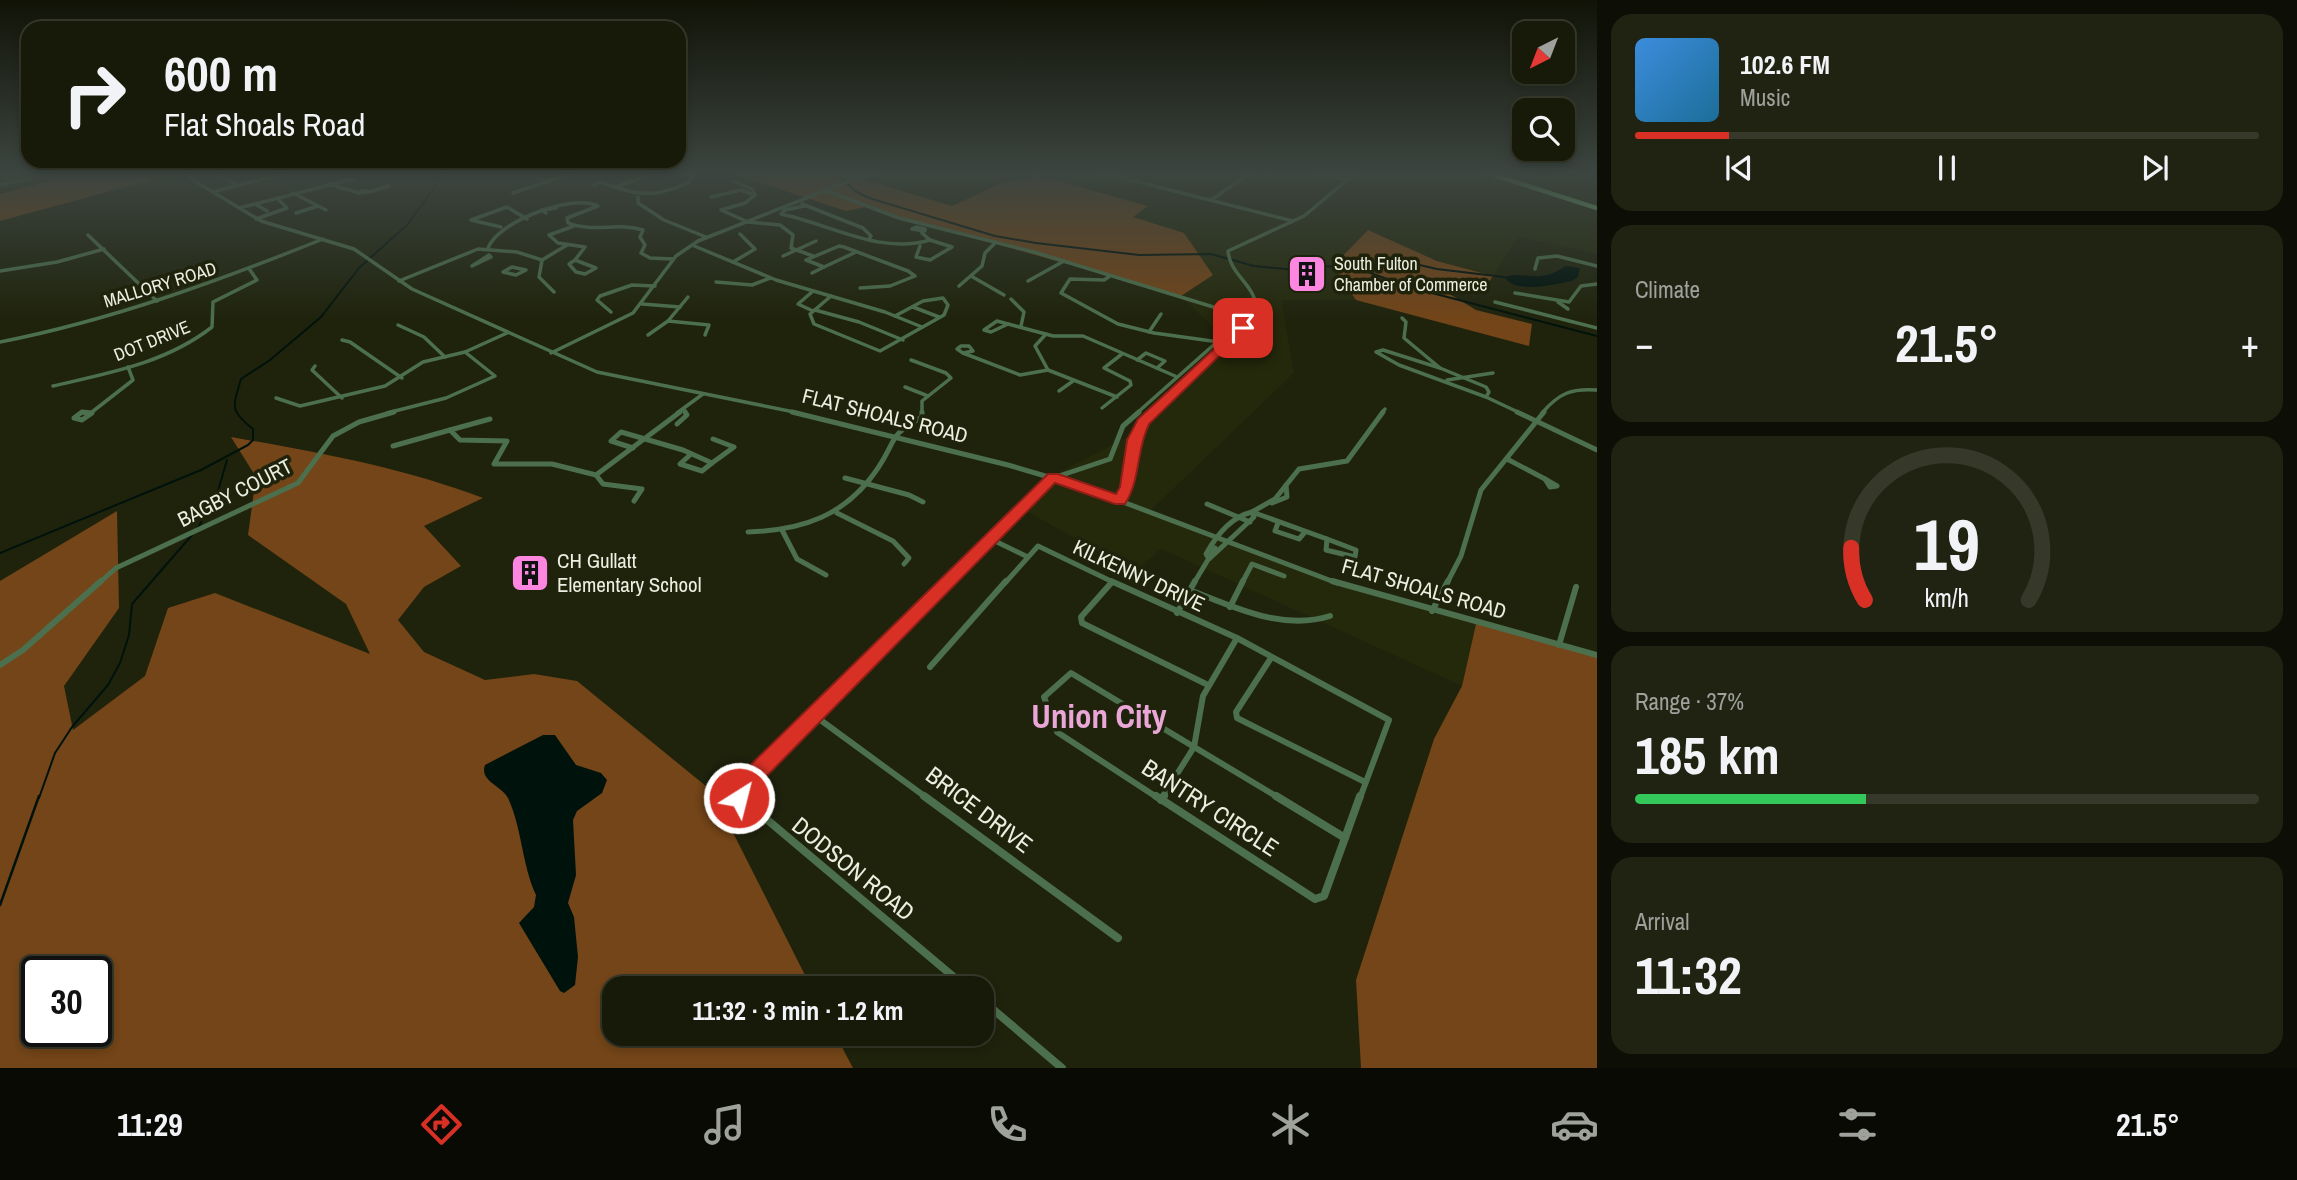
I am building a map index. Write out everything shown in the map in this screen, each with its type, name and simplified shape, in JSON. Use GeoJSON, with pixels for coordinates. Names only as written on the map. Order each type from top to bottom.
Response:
{"type":"FeatureCollection","features":[{"type":"Feature","properties":{"kind":"street","name":"FLAT SHOALS ROAD"},"geometry":{"type":"LineString","coordinates":[[267,222],[354,249],[399,281],[551,353],[610,376],[777,408],[1053,478],[1120,500],[1339,584],[1597,655]]}},
{"type":"Feature","properties":{"kind":"street"},"geometry":{"type":"LineString","coordinates":[[476,222],[486,226],[504,227]]}},
{"type":"Feature","properties":{"kind":"street"},"geometry":{"type":"LineString","coordinates":[[483,256],[491,257],[472,266],[471,264],[491,248],[492,237],[504,227],[519,222]]}},
{"type":"Feature","properties":{"kind":"street"},"geometry":{"type":"LineString","coordinates":[[568,222],[590,231],[633,226],[643,230],[640,237],[645,245],[641,253],[650,258],[673,259]]}},
{"type":"Feature","properties":{"kind":"street"},"geometry":{"type":"LineString","coordinates":[[669,222],[706,237]]}},
{"type":"Feature","properties":{"kind":"street"},"geometry":{"type":"LineString","coordinates":[[551,353],[620,321],[642,304],[673,259],[706,237],[744,222]]}},
{"type":"Feature","properties":{"kind":"street"},"geometry":{"type":"LineString","coordinates":[[751,222],[787,228],[793,235],[791,248],[813,256]]}},
{"type":"Feature","properties":{"kind":"street"},"geometry":{"type":"LineString","coordinates":[[819,222],[869,239],[920,246],[930,240]]}},
{"type":"Feature","properties":{"kind":"street"},"geometry":{"type":"LineString","coordinates":[[846,222],[863,228],[871,236],[869,239]]}},
{"type":"Feature","properties":{"kind":"street"},"geometry":{"type":"LineString","coordinates":[[914,222],[1064,261],[1252,319]]}},
{"type":"Feature","properties":{"kind":"street"},"geometry":{"type":"LineString","coordinates":[[1120,500],[1128,487],[1134,440],[1143,422],[1252,319],[1257,310],[1258,300],[1252,288],[1228,259],[1228,251],[1293,222]]}},
{"type":"Feature","properties":{"kind":"street"},"geometry":{"type":"LineString","coordinates":[[574,226],[549,235],[555,242],[587,249],[569,264],[576,272],[585,274],[596,268],[575,260]]}},
{"type":"Feature","properties":{"kind":"street"},"geometry":{"type":"LineString","coordinates":[[920,246],[916,257],[930,260],[950,251],[952,247],[930,240],[922,233]]}},
{"type":"Feature","properties":{"kind":"street"},"geometry":{"type":"LineString","coordinates":[[733,262],[755,249],[754,245],[740,234]]}},
{"type":"Feature","properties":{"kind":"street"},"geometry":{"type":"LineString","coordinates":[[88,235],[157,301]]}},
{"type":"Feature","properties":{"kind":"street","name":"MALLORY ROAD"},"geometry":{"type":"LineString","coordinates":[[0,342],[57,331],[157,301],[250,270],[324,239]]}},
{"type":"Feature","properties":{"kind":"street"},"geometry":{"type":"LineString","coordinates":[[783,256],[816,242]]}},
{"type":"Feature","properties":{"kind":"street"},"geometry":{"type":"LineString","coordinates":[[959,286],[982,266],[985,253],[996,242]]}},
{"type":"Feature","properties":{"kind":"street"},"geometry":{"type":"LineString","coordinates":[[399,281],[446,263],[462,253],[491,248],[542,260],[567,245]]}},
{"type":"Feature","properties":{"kind":"street"},"geometry":{"type":"LineString","coordinates":[[691,245],[770,278],[895,316],[922,327]]}},
{"type":"Feature","properties":{"kind":"street"},"geometry":{"type":"LineString","coordinates":[[824,267],[806,260],[839,246],[915,276],[890,286],[860,288]]}},
{"type":"Feature","properties":{"kind":"street"},"geometry":{"type":"LineString","coordinates":[[0,271],[58,262],[104,249]]}},
{"type":"Feature","properties":{"kind":"street"},"geometry":{"type":"LineString","coordinates":[[812,273],[856,252]]}},
{"type":"Feature","properties":{"kind":"street"},"geometry":{"type":"LineString","coordinates":[[1535,268],[1538,258],[1549,256],[1597,266]]}},
{"type":"Feature","properties":{"kind":"street"},"geometry":{"type":"LineString","coordinates":[[542,260],[539,276],[554,292]]}},
{"type":"Feature","properties":{"kind":"street"},"geometry":{"type":"LineString","coordinates":[[1028,281],[1064,261]]}},
{"type":"Feature","properties":{"kind":"street"},"geometry":{"type":"LineString","coordinates":[[526,270],[516,275],[503,272],[512,267],[540,270]]}},
{"type":"Feature","properties":{"kind":"street","name":"DOT DRIVE"},"geometry":{"type":"LineString","coordinates":[[53,386],[128,367],[173,351],[204,334],[212,327],[213,302],[257,280],[250,270]]}},
{"type":"Feature","properties":{"kind":"street"},"geometry":{"type":"LineString","coordinates":[[1111,275],[1104,280],[1070,279],[1060,293],[1088,306],[1110,321],[1149,332],[1225,344]]}},
{"type":"Feature","properties":{"kind":"street"},"geometry":{"type":"LineString","coordinates":[[971,276],[1004,295]]}},
{"type":"Feature","properties":{"kind":"street"},"geometry":{"type":"LineString","coordinates":[[716,282],[752,285],[770,278]]}},
{"type":"Feature","properties":{"kind":"street"},"geometry":{"type":"LineString","coordinates":[[1515,293],[1569,302],[1584,284],[1597,284]]}},
{"type":"Feature","properties":{"kind":"street"},"geometry":{"type":"LineString","coordinates":[[611,312],[599,304],[597,300],[600,296],[632,285],[655,286]]}},
{"type":"Feature","properties":{"kind":"street"},"geometry":{"type":"LineString","coordinates":[[813,292],[798,304],[814,311],[859,322],[903,340]]}},
{"type":"Feature","properties":{"kind":"street"},"geometry":{"type":"LineString","coordinates":[[831,296],[810,314],[814,324],[880,351],[939,317],[948,310],[948,304],[943,298],[927,299],[895,316]]}},
{"type":"Feature","properties":{"kind":"street"},"geometry":{"type":"LineString","coordinates":[[648,335],[657,326],[668,321],[688,298]]}},
{"type":"Feature","properties":{"kind":"street"},"geometry":{"type":"LineString","coordinates":[[1012,299],[1024,312],[1021,327]]}},
{"type":"Feature","properties":{"kind":"street"},"geometry":{"type":"LineString","coordinates":[[1053,478],[1110,458],[1123,426],[1245,317],[1258,300]]}},
{"type":"Feature","properties":{"kind":"street"},"geometry":{"type":"LineString","coordinates":[[1558,302],[1568,309]]}},
{"type":"Feature","properties":{"kind":"street"},"geometry":{"type":"LineString","coordinates":[[1494,303],[1597,328]]}},
{"type":"Feature","properties":{"kind":"street"},"geometry":{"type":"LineString","coordinates":[[642,304],[680,307]]}},
{"type":"Feature","properties":{"kind":"street"},"geometry":{"type":"LineString","coordinates":[[912,307],[939,317]]}},
{"type":"Feature","properties":{"kind":"street"},"geometry":{"type":"LineString","coordinates":[[1149,332],[1161,314]]}},
{"type":"Feature","properties":{"kind":"street"},"geometry":{"type":"LineString","coordinates":[[1402,318],[1406,322],[1404,338],[1440,368],[1486,387],[1489,392],[1486,397]]}},
{"type":"Feature","properties":{"kind":"street"},"geometry":{"type":"LineString","coordinates":[[668,321],[709,325],[705,335]]}},
{"type":"Feature","properties":{"kind":"street"},"geometry":{"type":"LineString","coordinates":[[1008,324],[991,332],[984,330],[998,321],[1046,334],[1083,336],[1122,355],[1157,368],[1166,361],[1146,353],[1137,360]]}},
{"type":"Feature","properties":{"kind":"street"},"geometry":{"type":"LineString","coordinates":[[398,325],[419,334],[444,357]]}},
{"type":"Feature","properties":{"kind":"street"},"geometry":{"type":"LineString","coordinates":[[276,398],[300,406],[385,386],[424,362],[465,352],[507,332]]}},
{"type":"Feature","properties":{"kind":"street"},"geometry":{"type":"LineString","coordinates":[[1046,334],[1035,346],[1048,370]]}},
{"type":"Feature","properties":{"kind":"street"},"geometry":{"type":"LineString","coordinates":[[342,340],[350,342],[402,377]]}},
{"type":"Feature","properties":{"kind":"street"},"geometry":{"type":"LineString","coordinates":[[1440,368],[1431,368],[1383,350],[1376,352],[1399,365],[1486,397],[1597,450]]}},
{"type":"Feature","properties":{"kind":"street","name":"BAGBY COURT"},"geometry":{"type":"LineString","coordinates":[[0,665],[23,650],[116,568],[298,483],[306,476],[321,447],[335,435],[361,424],[448,398],[495,376],[465,352]]}},
{"type":"Feature","properties":{"kind":"street"},"geometry":{"type":"LineString","coordinates":[[963,353],[1020,375],[1048,370],[1116,397]]}},
{"type":"Feature","properties":{"kind":"street"},"geometry":{"type":"LineString","coordinates":[[1102,408],[1132,382],[1104,368],[1122,355]]}},
{"type":"Feature","properties":{"kind":"street"},"geometry":{"type":"LineString","coordinates":[[748,532],[782,530],[813,523],[837,513],[855,499],[867,484],[900,428],[922,417],[920,405],[950,380],[950,376],[911,360]]}},
{"type":"Feature","properties":{"kind":"street"},"geometry":{"type":"LineString","coordinates":[[315,366],[312,370],[342,398]]}},
{"type":"Feature","properties":{"kind":"street"},"geometry":{"type":"LineString","coordinates":[[92,412],[132,380],[128,367]]}},
{"type":"Feature","properties":{"kind":"street"},"geometry":{"type":"LineString","coordinates":[[1444,380],[1493,373]]}},
{"type":"Feature","properties":{"kind":"street"},"geometry":{"type":"LineString","coordinates":[[1059,391],[1073,381]]}},
{"type":"Feature","properties":{"kind":"street"},"geometry":{"type":"LineString","coordinates":[[905,387],[929,396]]}},
{"type":"Feature","properties":{"kind":"street"},"geometry":{"type":"LineString","coordinates":[[1432,611],[1461,556],[1481,490],[1547,407],[1567,389],[1597,390]]}},
{"type":"Feature","properties":{"kind":"street"},"geometry":{"type":"LineString","coordinates":[[596,475],[685,411],[703,394]]}},
{"type":"Feature","properties":{"kind":"street"},"geometry":{"type":"LineString","coordinates":[[1215,548],[1214,537],[1244,513],[1287,497],[1286,485],[1299,469],[1347,461],[1385,409]]}},
{"type":"Feature","properties":{"kind":"street"},"geometry":{"type":"LineString","coordinates":[[677,424],[687,415],[685,411]]}},
{"type":"Feature","properties":{"kind":"street"},"geometry":{"type":"LineString","coordinates":[[393,446],[490,419]]}},
{"type":"Feature","properties":{"kind":"street"},"geometry":{"type":"LineString","coordinates":[[450,430],[460,440],[507,441],[494,464],[552,464],[596,475],[603,484],[642,489],[634,501]]}},
{"type":"Feature","properties":{"kind":"street"},"geometry":{"type":"LineString","coordinates":[[634,448],[611,441],[621,432],[712,463]]}},
{"type":"Feature","properties":{"kind":"street"},"geometry":{"type":"LineString","coordinates":[[691,454],[680,464],[702,471],[734,447],[713,439]]}},
{"type":"Feature","properties":{"kind":"street"},"geometry":{"type":"LineString","coordinates":[[1507,459],[1545,479]]}},
{"type":"Feature","properties":{"kind":"street"},"geometry":{"type":"LineString","coordinates":[[1070,483],[1069,475],[1077,468]]}},
{"type":"Feature","properties":{"kind":"street"},"geometry":{"type":"LineString","coordinates":[[845,478],[923,502]]}},
{"type":"Feature","properties":{"kind":"street","name":"DODSON ROAD"},"geometry":{"type":"LineString","coordinates":[[952,976],[739,798],[739,790],[1053,478]]}},
{"type":"Feature","properties":{"kind":"street"},"geometry":{"type":"LineString","coordinates":[[1207,504],[1250,522]]}},
{"type":"Feature","properties":{"kind":"street"},"geometry":{"type":"LineString","coordinates":[[1177,613],[1215,548],[1250,522],[1254,517],[1252,512]]}},
{"type":"Feature","properties":{"kind":"street"},"geometry":{"type":"LineString","coordinates":[[1252,512],[1278,523],[1327,539],[1352,548],[1356,550],[1355,556],[1326,550],[1327,539]]}},
{"type":"Feature","properties":{"kind":"street"},"geometry":{"type":"LineString","coordinates":[[837,513],[899,544],[909,558],[904,564]]}},
{"type":"Feature","properties":{"kind":"street"},"geometry":{"type":"LineString","coordinates":[[782,530],[786,545],[794,557],[826,575]]}},
{"type":"Feature","properties":{"kind":"street"},"geometry":{"type":"LineString","coordinates":[[930,667],[1028,557],[997,542]]}},
{"type":"Feature","properties":{"kind":"street","name":"KILKENNY DRIVE"},"geometry":{"type":"LineString","coordinates":[[1028,557],[1038,546],[1177,613],[1237,638],[1389,720],[1365,782]]}},
{"type":"Feature","properties":{"kind":"street"},"geometry":{"type":"LineString","coordinates":[[1230,607],[1251,564],[1284,576]]}},
{"type":"Feature","properties":{"kind":"street"},"geometry":{"type":"LineString","coordinates":[[1112,582],[1081,617],[1082,623],[1208,685]]}},
{"type":"Feature","properties":{"kind":"street"},"geometry":{"type":"LineString","coordinates":[[1559,645],[1576,587]]}},
{"type":"Feature","properties":{"kind":"street"},"geometry":{"type":"LineString","coordinates":[[1190,590],[1261,618],[1317,620],[1330,616]]}},
{"type":"Feature","properties":{"kind":"street"},"geometry":{"type":"LineString","coordinates":[[1161,800],[1194,747],[1199,706],[1208,685],[1237,638]]}},
{"type":"Feature","properties":{"kind":"street"},"geometry":{"type":"LineString","coordinates":[[1271,658],[1236,712],[1237,718],[1365,782],[1346,838]]}},
{"type":"Feature","properties":{"kind":"street","name":"BANTRY CIRCLE"},"geometry":{"type":"LineString","coordinates":[[1071,673],[1346,838],[1324,896],[1315,899],[1161,800],[1057,732],[1044,697],[1071,673]]}},
{"type":"Feature","properties":{"kind":"street","name":"BRICE DRIVE"},"geometry":{"type":"LineString","coordinates":[[815,716],[1118,938]]}},
{"type":"Feature","properties":{"kind":"street"},"geometry":{"type":"LineString","coordinates":[[994,1010],[1062,1068]]}},
{"type":"Feature","properties":{"kind":"shaded area"},"geometry":{"type":"Polygon","coordinates":[[[918,222],[1148,222],[1184,233],[1213,275],[1181,296],[918,222]]]}},
{"type":"Feature","properties":{"kind":"shaded area"},"geometry":{"type":"Polygon","coordinates":[[[1135,222],[1597,222],[1597,254],[1518,237],[1493,276],[1437,261],[1368,230],[1333,266],[1356,300],[1281,300],[1294,373],[1149,512],[1340,585],[1476,624],[1462,686],[1161,549],[1135,572],[1017,506],[1050,477],[1131,435],[1177,385],[1227,341],[1181,296],[1135,222]]]}},
{"type":"Feature","properties":{"kind":"shaded area"},"geometry":{"type":"Polygon","coordinates":[[[1368,230],[1437,261],[1493,276],[1483,290],[1418,275],[1476,310],[1532,324],[1529,346],[1356,300],[1333,266],[1368,230]]]}},
{"type":"Feature","properties":{"kind":"shaded area"},"geometry":{"type":"Polygon","coordinates":[[[1566,266],[1580,268],[1578,277],[1572,281],[1526,287],[1518,286],[1504,277],[1547,275],[1566,266]]]}},
{"type":"Feature","properties":{"kind":"shaded area"},"geometry":{"type":"Polygon","coordinates":[[[231,437],[390,469],[483,498],[424,526],[461,566],[424,587],[398,620],[424,652],[485,680],[534,674],[577,681],[712,791],[805,976],[602,976],[602,1046],[841,1046],[853,1068],[0,1068],[0,581],[117,511],[119,608],[64,686],[73,730],[145,676],[168,608],[215,593],[370,654],[346,604],[248,535],[256,477],[231,437]]]}},
{"type":"Feature","properties":{"kind":"shaded area"},"geometry":{"type":"Polygon","coordinates":[[[1476,624],[1597,655],[1597,1068],[1361,1068],[1356,980],[1434,739],[1462,686],[1476,624]]]}},
{"type":"Feature","properties":{"kind":"shaded area"},"geometry":{"type":"Polygon","coordinates":[[[543,735],[555,735],[576,765],[601,773],[607,780],[602,793],[577,811],[573,820],[576,875],[568,903],[574,917],[578,957],[575,985],[564,993],[560,991],[519,923],[534,907],[536,895],[508,798],[488,779],[484,771],[485,765],[543,735]]]}},
{"type":"Feature","properties":{"kind":"waterway"},"geometry":{"type":"LineString","coordinates":[[0,553],[201,470],[248,445],[253,440],[253,429],[240,417],[235,407],[241,379],[270,360],[321,317],[359,268],[409,222]]}},
{"type":"Feature","properties":{"kind":"waterway"},"geometry":{"type":"LineString","coordinates":[[948,222],[995,236],[1139,255],[1211,254],[1254,266],[1295,270],[1315,266],[1354,267],[1409,287],[1597,336]]}},
{"type":"Feature","properties":{"kind":"waterway"},"geometry":{"type":"LineString","coordinates":[[1368,269],[1402,261],[1437,269],[1504,277]]}},
{"type":"Feature","properties":{"kind":"waterway"},"geometry":{"type":"LineString","coordinates":[[198,528],[218,491],[227,460]]}},
{"type":"Feature","properties":{"kind":"waterway"},"geometry":{"type":"LineString","coordinates":[[39,798],[55,753],[72,727],[108,685],[120,663],[129,635],[132,604],[192,535]]}},
{"type":"Feature","properties":{"kind":"waterway"},"geometry":{"type":"LineString","coordinates":[[0,905],[39,796]]}},
{"type":"Feature","properties":{"kind":"place","name":"South Fulton Chamber of Commerce"},"geometry":{"type":"Point","coordinates":[1307,274]}},
{"type":"Feature","properties":{"kind":"place","name":"CH Gullatt Elementary School"},"geometry":{"type":"Point","coordinates":[530,573]}},
{"type":"Feature","properties":{"kind":"district","name":"Union City"},"geometry":{"type":"Point","coordinates":[1099,716]}},
{"type":"Feature","properties":{"kind":"route"},"geometry":{"type":"LineString","coordinates":[[739,798],[739,790],[1053,478],[1120,500],[1128,487],[1137,430],[1150,414],[1243,328]]}}]}
